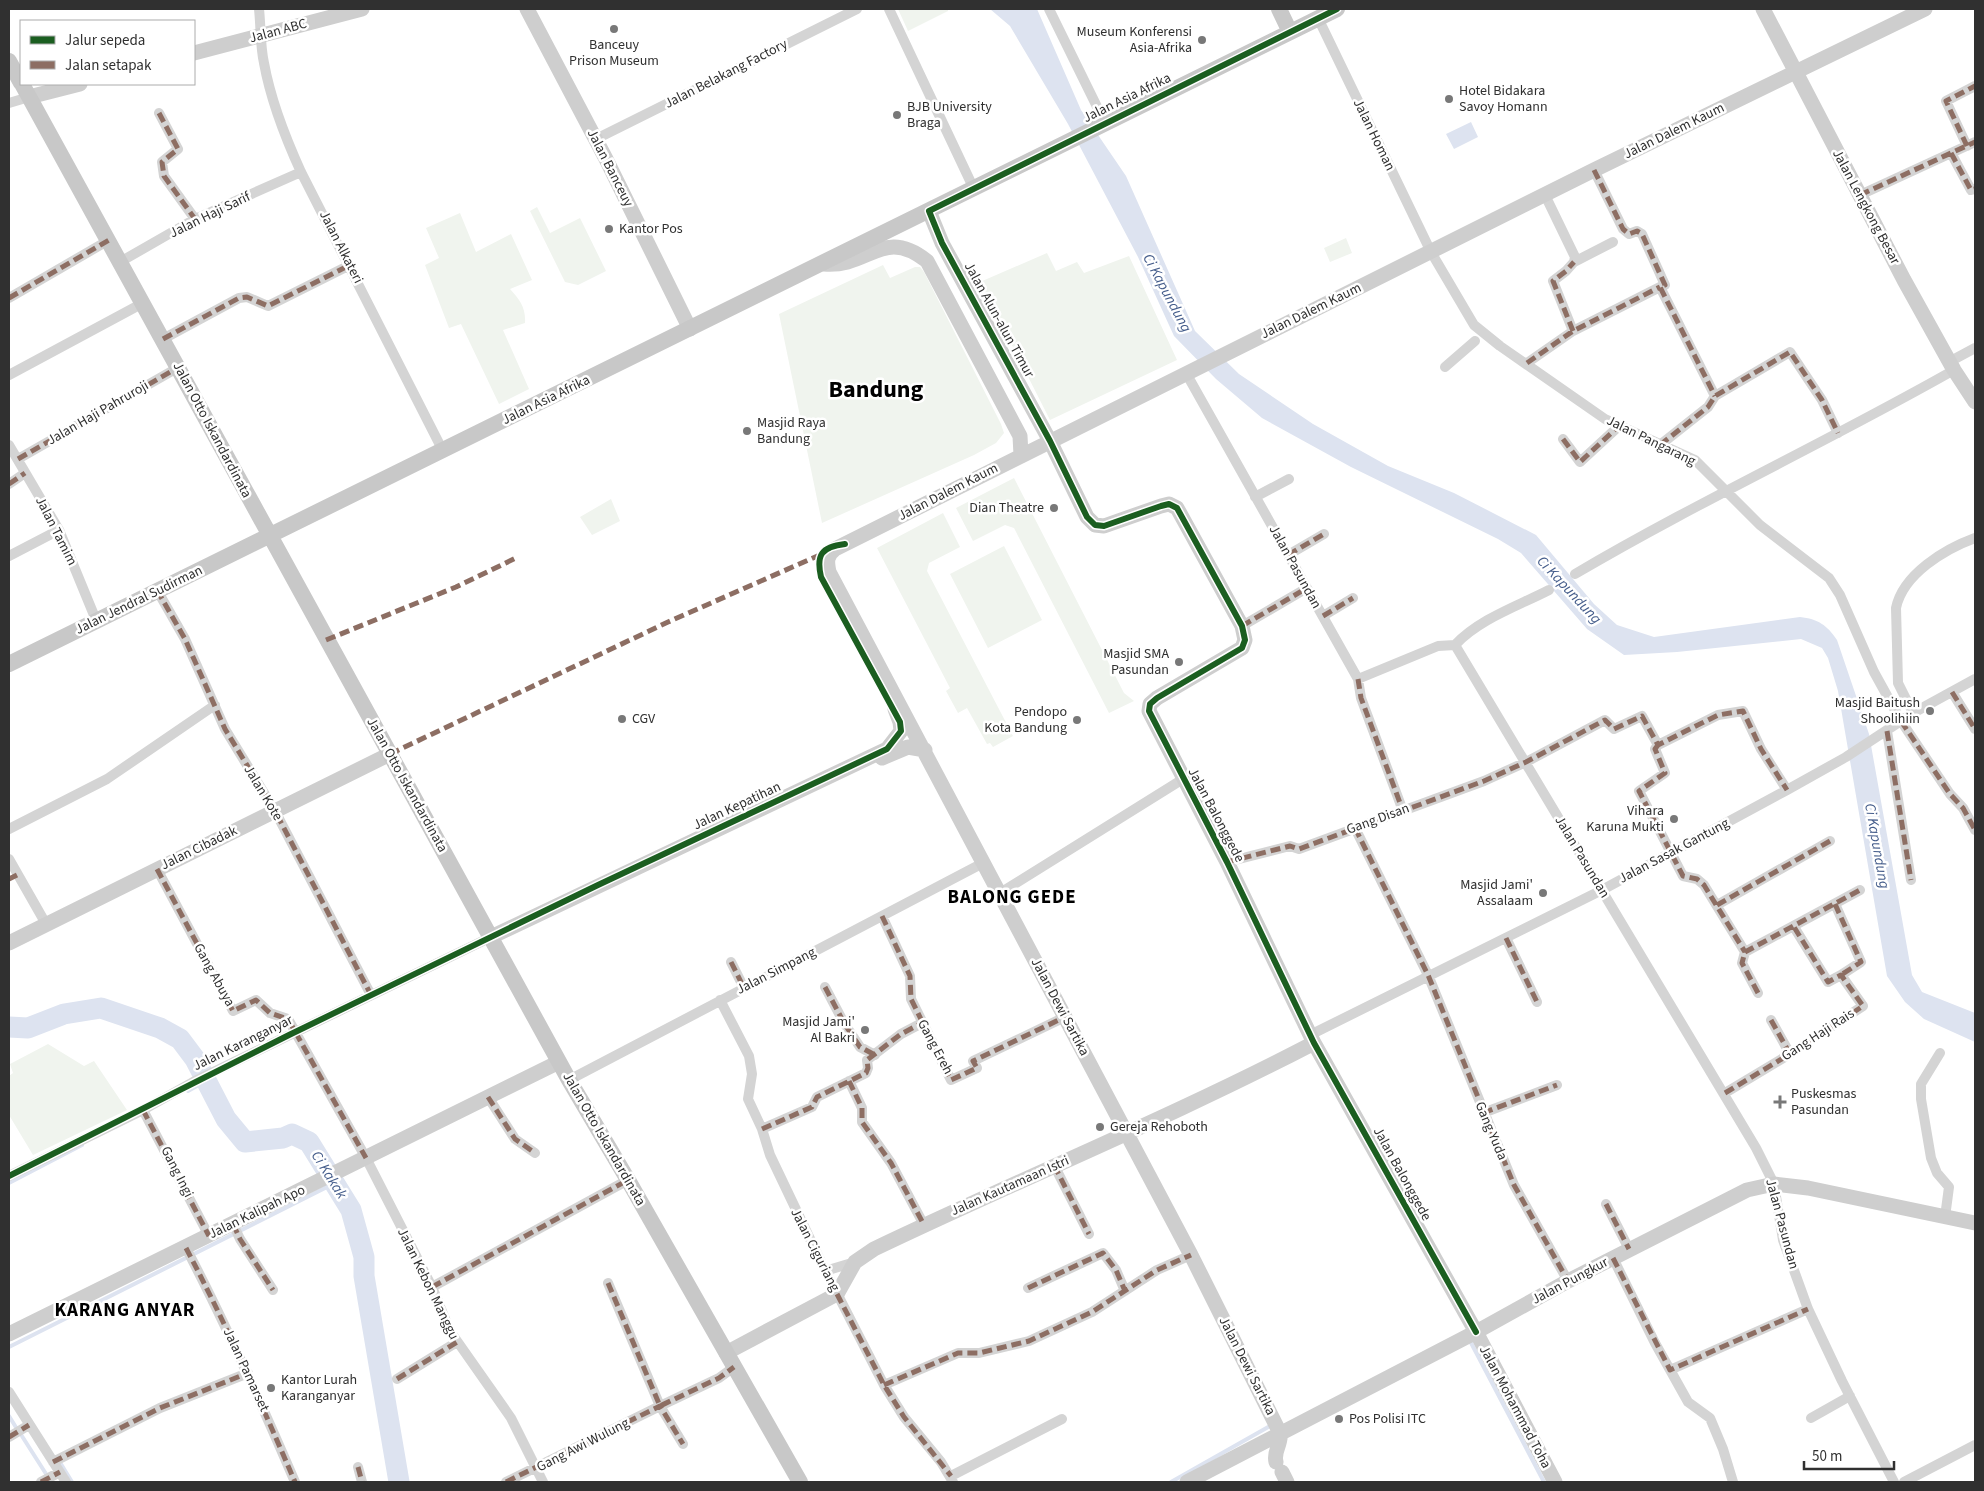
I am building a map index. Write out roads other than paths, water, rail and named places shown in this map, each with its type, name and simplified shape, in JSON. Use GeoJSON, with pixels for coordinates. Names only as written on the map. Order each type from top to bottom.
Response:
{"type":"FeatureCollection","features":[{"type":"Feature","properties":{"kind":"main road"},"geometry":{"type":"LineString","coordinates":[[1279,9],[1290,32]]}},
{"type":"Feature","properties":{"kind":"main road","name":"Jalan Asia Afrika"},"geometry":{"type":"LineString","coordinates":[[269,537],[824,264],[973,187],[1337,9]]}},
{"type":"Feature","properties":{"kind":"main road","name":"Jalan Otto Iskandardinata"},"geometry":{"type":"LineString","coordinates":[[9,61],[20,81]]}},
{"type":"Feature","properties":{"kind":"main road","name":"Jalan Otto Iskandardinata"},"geometry":{"type":"LineString","coordinates":[[24,88],[179,367],[269,537],[495,944],[568,1080],[628,1180],[800,1482]]}},
{"type":"Feature","properties":{"kind":"main road","name":"Jalan Jendral Sudirman"},"geometry":{"type":"LineString","coordinates":[[9,664],[269,537]]}},
{"type":"Feature","properties":{"kind":"street","name":"Jalan Alkateri"},"geometry":{"type":"LineString","coordinates":[[259,9],[263,61],[270,94],[282,131],[443,451]]}},
{"type":"Feature","properties":{"kind":"street","name":"Jalan ABC"},"geometry":{"type":"LineString","coordinates":[[195,54],[362,9]]}},
{"type":"Feature","properties":{"kind":"street","name":"Jalan Banceuy"},"geometry":{"type":"LineString","coordinates":[[527,9],[596,139],[690,329]]}},
{"type":"Feature","properties":{"kind":"street","name":"Jalan Belakang Factory"},"geometry":{"type":"LineString","coordinates":[[596,139],[857,9]]}},
{"type":"Feature","properties":{"kind":"street"},"geometry":{"type":"LineString","coordinates":[[889,9],[973,187]]}},
{"type":"Feature","properties":{"kind":"street"},"geometry":{"type":"LineString","coordinates":[[1050,9],[1105,123]]}},
{"type":"Feature","properties":{"kind":"street","name":"Jalan Lengkong Besar"},"geometry":{"type":"LineString","coordinates":[[1763,9],[1860,196],[1952,366],[1975,402]]}},
{"type":"Feature","properties":{"kind":"street","name":"Jalan Dalem Kaum"},"geometry":{"type":"LineString","coordinates":[[829,555],[844,544],[1021,455],[1594,170],[1925,9]]}},
{"type":"Feature","properties":{"kind":"street","name":"Jalan Homan"},"geometry":{"type":"LineString","coordinates":[[1318,18],[1431,252]]}},
{"type":"Feature","properties":{"kind":"street"},"geometry":{"type":"LineString","coordinates":[[9,103],[24,88],[66,85]]}},
{"type":"Feature","properties":{"kind":"street"},"geometry":{"type":"LineString","coordinates":[[1860,196],[1971,144],[1946,101],[1975,86]]}},
{"type":"Feature","properties":{"kind":"street"},"geometry":{"type":"LineString","coordinates":[[159,113],[178,149],[162,162],[161,169],[164,176],[195,218]]}},
{"type":"Feature","properties":{"kind":"street"},"geometry":{"type":"LineString","coordinates":[[1951,153],[1971,190],[1975,189]]}},
{"type":"Feature","properties":{"kind":"street"},"geometry":{"type":"LineString","coordinates":[[1527,363],[1573,331],[1665,285],[1642,234],[1637,231],[1629,234],[1623,229],[1594,170]]}},
{"type":"Feature","properties":{"kind":"street","name":"Jalan Haji Sarif"},"geometry":{"type":"LineString","coordinates":[[120,262],[195,218],[301,172]]}},
{"type":"Feature","properties":{"kind":"street"},"geometry":{"type":"LineString","coordinates":[[1545,195],[1574,257],[1574,262]]}},
{"type":"Feature","properties":{"kind":"street","name":"Jalan Alun-alun Timur"},"geometry":{"type":"LineString","coordinates":[[929,210],[942,243],[1050,441]]}},
{"type":"Feature","properties":{"kind":"street"},"geometry":{"type":"LineString","coordinates":[[9,298],[108,240]]}},
{"type":"Feature","properties":{"kind":"street"},"geometry":{"type":"LineString","coordinates":[[1573,331],[1553,281],[1574,262],[1613,242]]}},
{"type":"Feature","properties":{"kind":"street","name":"Jalan Asia Afrika"},"geometry":{"type":"LineString","coordinates":[[824,264],[848,264],[888,246],[908,248],[926,261],[1020,436],[1021,455]]}},
{"type":"Feature","properties":{"kind":"street","name":"Jalan Pangarang"},"geometry":{"type":"LineString","coordinates":[[1431,252],[1474,325],[1500,346],[1589,408],[1619,426],[1694,460],[1760,525],[1829,578],[1840,595],[1865,654],[1901,721],[1950,794],[1963,808],[1975,830]]}},
{"type":"Feature","properties":{"kind":"street"},"geometry":{"type":"LineString","coordinates":[[163,339],[239,298],[247,297],[268,306],[350,265]]}},
{"type":"Feature","properties":{"kind":"street"},"geometry":{"type":"LineString","coordinates":[[1660,287],[1715,396]]}},
{"type":"Feature","properties":{"kind":"street"},"geometry":{"type":"LineString","coordinates":[[9,375],[143,303]]}},
{"type":"Feature","properties":{"kind":"street"},"geometry":{"type":"LineString","coordinates":[[1445,367],[1474,341]]}},
{"type":"Feature","properties":{"kind":"street"},"geometry":{"type":"LineString","coordinates":[[1575,574],[1726,491],[1838,434],[1952,366],[1975,348]]}},
{"type":"Feature","properties":{"kind":"street"},"geometry":{"type":"LineString","coordinates":[[1660,445],[1708,407],[1715,396],[1790,352],[1822,400],[1838,434]]}},
{"type":"Feature","properties":{"kind":"street","name":"Jalan Haji Pahruroji"},"geometry":{"type":"LineString","coordinates":[[18,459],[179,367]]}},
{"type":"Feature","properties":{"kind":"street","name":"Jalan Pasundan"},"geometry":{"type":"LineString","coordinates":[[1192,370],[1256,497],[1358,679],[1362,698],[1403,811]]}},
{"type":"Feature","properties":{"kind":"street"},"geometry":{"type":"LineString","coordinates":[[1563,439],[1580,462],[1619,426]]}},
{"type":"Feature","properties":{"kind":"street"},"geometry":{"type":"LineString","coordinates":[[1050,441],[1087,517],[1095,525],[1104,526],[1169,504],[1177,508],[1242,626],[1307,588]]}},
{"type":"Feature","properties":{"kind":"street","name":"Jalan Tamim"},"geometry":{"type":"LineString","coordinates":[[9,444],[59,530],[96,620]]}},
{"type":"Feature","properties":{"kind":"street"},"geometry":{"type":"LineString","coordinates":[[9,484],[25,473]]}},
{"type":"Feature","properties":{"kind":"street"},"geometry":{"type":"LineString","coordinates":[[1256,497],[1289,479]]}},
{"type":"Feature","properties":{"kind":"street"},"geometry":{"type":"LineString","coordinates":[[9,556],[59,530]]}},
{"type":"Feature","properties":{"kind":"street"},"geometry":{"type":"LineString","coordinates":[[1288,555],[1324,534]]}},
{"type":"Feature","properties":{"kind":"street"},"geometry":{"type":"LineString","coordinates":[[1913,713],[1898,683],[1896,608],[1898,597],[1914,577],[1943,554],[1975,538]]}},
{"type":"Feature","properties":{"kind":"street","name":"Jalan Dewi Sartika"},"geometry":{"type":"LineString","coordinates":[[844,544],[833,545],[820,555],[818,564],[821,578],[864,644],[925,750],[1191,1255],[1280,1433]]}},
{"type":"Feature","properties":{"kind":"street","name":"Jalan Dewi Sartika"},"geometry":{"type":"LineString","coordinates":[[829,555],[827,560],[829,572],[864,644]]}},
{"type":"Feature","properties":{"kind":"street","name":"Jalan Kote"},"geometry":{"type":"LineString","coordinates":[[158,590],[185,639],[242,758],[275,811],[371,995]]}},
{"type":"Feature","properties":{"kind":"street"},"geometry":{"type":"LineString","coordinates":[[1358,679],[1368,677],[1438,646],[1456,645],[1465,634],[1480,625],[1549,590]]}},
{"type":"Feature","properties":{"kind":"street"},"geometry":{"type":"LineString","coordinates":[[1323,616],[1353,598]]}},
{"type":"Feature","properties":{"kind":"street","name":"Jalan Balonggede"},"geometry":{"type":"LineString","coordinates":[[1242,626],[1245,640],[1242,648],[1150,704],[1149,712],[1227,862],[1312,1039],[1476,1332]]}},
{"type":"Feature","properties":{"kind":"street","name":"Jalan Kepatihan"},"geometry":{"type":"LineString","coordinates":[[495,944],[887,749],[901,731],[900,722],[864,644]]}},
{"type":"Feature","properties":{"kind":"street","name":"Jalan Pasundan"},"geometry":{"type":"LineString","coordinates":[[1456,645],[1724,1093],[1774,1184],[1784,1240],[1808,1309],[1894,1482]]}},
{"type":"Feature","properties":{"kind":"street","name":"Jalan Sasak Gantung"},"geometry":{"type":"LineString","coordinates":[[1312,1039],[1428,975],[1602,890],[1787,790],[1846,757],[1913,713],[1975,679]]}},
{"type":"Feature","properties":{"kind":"street"},"geometry":{"type":"LineString","coordinates":[[1952,692],[1975,729]]}},
{"type":"Feature","properties":{"kind":"street"},"geometry":{"type":"LineString","coordinates":[[9,829],[107,779],[215,705]]}},
{"type":"Feature","properties":{"kind":"street"},"geometry":{"type":"LineString","coordinates":[[1758,992],[1742,963],[1745,952],[1717,905],[1699,881],[1683,876],[1639,791],[1665,773],[1655,749],[1658,745],[1718,715],[1742,710],[1764,755],[1787,790]]}},
{"type":"Feature","properties":{"kind":"street","name":"Gang Disan"},"geometry":{"type":"LineString","coordinates":[[1227,862],[1290,846],[1300,849],[1484,781],[1526,762],[1605,720],[1614,729],[1642,716],[1658,745]]}},
{"type":"Feature","properties":{"kind":"street"},"geometry":{"type":"LineString","coordinates":[[1887,731],[1911,880]]}},
{"type":"Feature","properties":{"kind":"street","name":"Jalan Kepatihan"},"geometry":{"type":"LineString","coordinates":[[495,944],[505,936],[638,871],[897,751],[908,747],[925,750]]}},
{"type":"Feature","properties":{"kind":"street","name":"Jalan Cibadak"},"geometry":{"type":"LineString","coordinates":[[9,943],[390,754]]}},
{"type":"Feature","properties":{"kind":"street"},"geometry":{"type":"LineString","coordinates":[[1000,893],[1183,779]]}},
{"type":"Feature","properties":{"kind":"street","name":"Gang Yuda"},"geometry":{"type":"LineString","coordinates":[[1355,828],[1428,975],[1514,1185],[1568,1281]]}},
{"type":"Feature","properties":{"kind":"street"},"geometry":{"type":"LineString","coordinates":[[1717,905],[1830,841]]}},
{"type":"Feature","properties":{"kind":"street"},"geometry":{"type":"LineString","coordinates":[[9,859],[13,877],[46,924]]}},
{"type":"Feature","properties":{"kind":"street","name":"Jalan Simpang"},"geometry":{"type":"LineString","coordinates":[[568,1080],[984,863]]}},
{"type":"Feature","properties":{"kind":"street","name":"Gang Abuya"},"geometry":{"type":"LineString","coordinates":[[157,869],[234,1011],[256,1000],[270,1013],[288,1019],[295,1032]]}},
{"type":"Feature","properties":{"kind":"street"},"geometry":{"type":"LineString","coordinates":[[1745,952],[1860,890]]}},
{"type":"Feature","properties":{"kind":"street"},"geometry":{"type":"LineString","coordinates":[[1794,927],[1828,982],[1841,975],[1861,962],[1835,904]]}},
{"type":"Feature","properties":{"kind":"street","name":"Gang Ereh"},"geometry":{"type":"LineString","coordinates":[[882,916],[910,976],[912,999],[922,1023],[951,1080],[977,1068],[973,1061],[1065,1016]]}},
{"type":"Feature","properties":{"kind":"street"},"geometry":{"type":"LineString","coordinates":[[1506,938],[1537,1002]]}},
{"type":"Feature","properties":{"kind":"street","name":"Jalan Karanganyar"},"geometry":{"type":"LineString","coordinates":[[9,1176],[143,1110],[193,1082],[371,995],[495,944]]}},
{"type":"Feature","properties":{"kind":"street"},"geometry":{"type":"LineString","coordinates":[[731,962],[744,988]]}},
{"type":"Feature","properties":{"kind":"street","name":"Gang Haji Rais"},"geometry":{"type":"LineString","coordinates":[[1724,1093],[1790,1054],[1862,1006],[1841,975]]}},
{"type":"Feature","properties":{"kind":"street"},"geometry":{"type":"LineString","coordinates":[[825,987],[844,1023],[860,1047],[875,1054]]}},
{"type":"Feature","properties":{"kind":"street","name":"Jalan Ciguriang"},"geometry":{"type":"LineString","coordinates":[[720,1000],[749,1056],[752,1074],[748,1099],[762,1129],[782,1182],[825,1271],[884,1385],[904,1416],[952,1479]]}},
{"type":"Feature","properties":{"kind":"street"},"geometry":{"type":"LineString","coordinates":[[1771,1020],[1790,1054]]}},
{"type":"Feature","properties":{"kind":"street"},"geometry":{"type":"LineString","coordinates":[[762,1129],[812,1106],[817,1097],[868,1071],[867,1060],[901,1034],[922,1023]]}},
{"type":"Feature","properties":{"kind":"street","name":"Jalan Kebon Manggu"},"geometry":{"type":"LineString","coordinates":[[295,1032],[366,1158],[432,1287],[450,1332],[511,1418],[543,1482]]}},
{"type":"Feature","properties":{"kind":"street","name":"Jalan Kautamaan Istri"},"geometry":{"type":"LineString","coordinates":[[837,1294],[855,1262],[874,1249],[1054,1165],[1127,1135],[1219,1092],[1312,1039]]}},
{"type":"Feature","properties":{"kind":"street"},"geometry":{"type":"LineString","coordinates":[[1940,1053],[1921,1084],[1921,1099],[1931,1158],[1937,1173],[1950,1187],[1946,1217]]}},
{"type":"Feature","properties":{"kind":"street","name":"Jalan Kalipah Apo"},"geometry":{"type":"LineString","coordinates":[[9,1334],[189,1254],[209,1236],[236,1231],[319,1182],[559,1062]]}},
{"type":"Feature","properties":{"kind":"street"},"geometry":{"type":"LineString","coordinates":[[849,1081],[862,1108],[862,1122],[891,1163],[924,1225]]}},
{"type":"Feature","properties":{"kind":"street"},"geometry":{"type":"LineString","coordinates":[[1483,1113],[1557,1085]]}},
{"type":"Feature","properties":{"kind":"street"},"geometry":{"type":"LineString","coordinates":[[488,1097],[515,1139],[535,1153]]}},
{"type":"Feature","properties":{"kind":"street","name":"Gang Ingi"},"geometry":{"type":"LineString","coordinates":[[143,1110],[209,1236]]}},
{"type":"Feature","properties":{"kind":"street"},"geometry":{"type":"LineString","coordinates":[[1054,1165],[1089,1234]]}},
{"type":"Feature","properties":{"kind":"street"},"geometry":{"type":"LineString","coordinates":[[432,1287],[628,1180]]}},
{"type":"Feature","properties":{"kind":"street","name":"Jalan Pungkur"},"geometry":{"type":"LineString","coordinates":[[1187,1482],[1476,1332],[1629,1249],[1747,1190],[1774,1184],[1808,1188],[1975,1223]]}},
{"type":"Feature","properties":{"kind":"street"},"geometry":{"type":"LineString","coordinates":[[1606,1204],[1629,1249]]}},
{"type":"Feature","properties":{"kind":"street"},"geometry":{"type":"LineString","coordinates":[[236,1231],[273,1290]]}},
{"type":"Feature","properties":{"kind":"street"},"geometry":{"type":"LineString","coordinates":[[1028,1288],[1103,1253],[1116,1270],[1125,1291]]}},
{"type":"Feature","properties":{"kind":"street","name":"Jalan Pamarset"},"geometry":{"type":"LineString","coordinates":[[189,1254],[210,1291],[295,1482]]}},
{"type":"Feature","properties":{"kind":"street"},"geometry":{"type":"LineString","coordinates":[[884,1385],[958,1353],[979,1353],[1029,1341],[1092,1312],[1158,1270],[1191,1255]]}},
{"type":"Feature","properties":{"kind":"street"},"geometry":{"type":"LineString","coordinates":[[1612,1258],[1670,1370],[1691,1406],[1710,1418],[1723,1449],[1733,1482]]}},
{"type":"Feature","properties":{"kind":"street"},"geometry":{"type":"LineString","coordinates":[[825,1271],[855,1262]]}},
{"type":"Feature","properties":{"kind":"street"},"geometry":{"type":"LineString","coordinates":[[608,1283],[660,1406],[683,1444]]}},
{"type":"Feature","properties":{"kind":"street"},"geometry":{"type":"LineString","coordinates":[[730,1360],[837,1294]]}},
{"type":"Feature","properties":{"kind":"street"},"geometry":{"type":"LineString","coordinates":[[1670,1370],[1808,1309]]}},
{"type":"Feature","properties":{"kind":"street","name":"Jalan Mohammad Toha"},"geometry":{"type":"LineString","coordinates":[[1476,1332],[1555,1482]]}},
{"type":"Feature","properties":{"kind":"street"},"geometry":{"type":"LineString","coordinates":[[397,1379],[457,1342]]}},
{"type":"Feature","properties":{"kind":"street","name":"Gang Awi Wulung"},"geometry":{"type":"LineString","coordinates":[[506,1482],[719,1378],[730,1360]]}},
{"type":"Feature","properties":{"kind":"street"},"geometry":{"type":"LineString","coordinates":[[53,1462],[160,1408],[248,1373]]}},
{"type":"Feature","properties":{"kind":"street"},"geometry":{"type":"LineString","coordinates":[[9,1392],[66,1482]]}},
{"type":"Feature","properties":{"kind":"street"},"geometry":{"type":"LineString","coordinates":[[1811,1418],[1850,1396]]}},
{"type":"Feature","properties":{"kind":"street"},"geometry":{"type":"LineString","coordinates":[[952,1479],[1062,1419]]}},
{"type":"Feature","properties":{"kind":"street"},"geometry":{"type":"LineString","coordinates":[[9,1437],[29,1425]]}},
{"type":"Feature","properties":{"kind":"street"},"geometry":{"type":"LineString","coordinates":[[1280,1433],[1281,1440],[1276,1452],[1281,1472]]}},
{"type":"Feature","properties":{"kind":"street"},"geometry":{"type":"LineString","coordinates":[[1904,1482],[1975,1445]]}},
{"type":"Feature","properties":{"kind":"street"},"geometry":{"type":"LineString","coordinates":[[358,1467],[362,1482]]}},
{"type":"Feature","properties":{"kind":"street"},"geometry":{"type":"LineString","coordinates":[[41,1482],[60,1472]]}},
{"type":"Feature","properties":{"kind":"water","name":"Ci Kapundung"},"geometry":{"type":"Polygon","coordinates":[[[990,9],[1037,9],[1081,110],[1126,176],[1195,331],[1239,374],[1313,424],[1388,466],[1454,493],[1536,535],[1594,604],[1617,625],[1654,637],[1800,617],[1817,621],[1830,630],[1837,640],[1869,734],[1912,975],[1922,992],[1975,1013],[1975,1042],[1924,1019],[1905,1002],[1887,976],[1838,691],[1828,658],[1822,648],[1801,639],[1677,652],[1624,655],[1587,629],[1521,553],[1498,539],[1351,467],[1262,418],[1216,379],[1174,336],[1138,257],[1068,124],[1010,26],[990,9]]]}},
{"type":"Feature","properties":{"kind":"water"},"geometry":{"type":"Polygon","coordinates":[[[1471,122],[1478,137],[1454,149],[1446,134],[1471,122]]]}},
{"type":"Feature","properties":{"kind":"waterway","name":"Ci Kakak"},"geometry":{"type":"LineString","coordinates":[[9,1027],[28,1028],[64,1014],[101,1008],[160,1028],[180,1039],[195,1059],[226,1119],[245,1142],[283,1138],[292,1134],[309,1142],[351,1210],[364,1257],[364,1276],[399,1482]]}},
{"type":"Feature","properties":{"kind":"waterway"},"geometry":{"type":"LineString","coordinates":[[188,1091],[204,1082]]}},
{"type":"Feature","properties":{"kind":"waterway"},"geometry":{"type":"LineString","coordinates":[[9,1183],[82,1145]]}},
{"type":"Feature","properties":{"kind":"waterway"},"geometry":{"type":"LineString","coordinates":[[9,1347],[335,1183]]}},
{"type":"Feature","properties":{"kind":"waterway"},"geometry":{"type":"LineString","coordinates":[[1469,1339],[1544,1482]]}},
{"type":"Feature","properties":{"kind":"waterway"},"geometry":{"type":"LineString","coordinates":[[9,1416],[17,1429]]}},
{"type":"Feature","properties":{"kind":"waterway"},"geometry":{"type":"LineString","coordinates":[[1171,1482],[1270,1426]]}},
{"type":"Feature","properties":{"kind":"waterway"},"geometry":{"type":"LineString","coordinates":[[20,1433],[48,1477]]}},
{"type":"Feature","properties":{"kind":"waterway"},"geometry":{"type":"LineString","coordinates":[[61,1464],[72,1482]]}},
{"type":"Feature","properties":{"kind":"place","name":"Banceuy Prison Museum"},"geometry":{"type":"Point","coordinates":[614,29]}},
{"type":"Feature","properties":{"kind":"place","name":"Museum Konferensi Asia-Afrika"},"geometry":{"type":"Point","coordinates":[1202,40]}},
{"type":"Feature","properties":{"kind":"place","name":"Hotel Bidakara Savoy Homann"},"geometry":{"type":"Point","coordinates":[1449,99]}},
{"type":"Feature","properties":{"kind":"place","name":"BJB University Braga"},"geometry":{"type":"Point","coordinates":[897,115]}},
{"type":"Feature","properties":{"kind":"place","name":"Kantor Pos"},"geometry":{"type":"Point","coordinates":[609,229]}},
{"type":"Feature","properties":{"kind":"place","name":"Masjid Raya Bandung"},"geometry":{"type":"Point","coordinates":[747,431]}},
{"type":"Feature","properties":{"kind":"place","name":"Dian Theatre"},"geometry":{"type":"Point","coordinates":[1054,508]}},
{"type":"Feature","properties":{"kind":"place","name":"Masjid SMA Pasundan"},"geometry":{"type":"Point","coordinates":[1179,662]}},
{"type":"Feature","properties":{"kind":"place","name":"Masjid Baitush Shoolihiin"},"geometry":{"type":"Point","coordinates":[1930,711]}},
{"type":"Feature","properties":{"kind":"place","name":"CGV"},"geometry":{"type":"Point","coordinates":[622,719]}},
{"type":"Feature","properties":{"kind":"place","name":"Pendopo Kota Bandung"},"geometry":{"type":"Point","coordinates":[1077,720]}},
{"type":"Feature","properties":{"kind":"place","name":"Vihara Karuna Mukti"},"geometry":{"type":"Point","coordinates":[1674,819]}},
{"type":"Feature","properties":{"kind":"place","name":"Masjid Jami' Assalaam"},"geometry":{"type":"Point","coordinates":[1543,893]}},
{"type":"Feature","properties":{"kind":"place","name":"Masjid Jami' Al Bakri"},"geometry":{"type":"Point","coordinates":[865,1030]}},
{"type":"Feature","properties":{"kind":"place","name":"Puskesmas Pasundan"},"geometry":{"type":"Point","coordinates":[1780,1102]}},
{"type":"Feature","properties":{"kind":"place","name":"Gereja Rehoboth"},"geometry":{"type":"Point","coordinates":[1100,1127]}},
{"type":"Feature","properties":{"kind":"place","name":"Kantor Lurah Karanganyar"},"geometry":{"type":"Point","coordinates":[271,1388]}},
{"type":"Feature","properties":{"kind":"place","name":"Pos Polisi ITC"},"geometry":{"type":"Point","coordinates":[1339,1419]}},
{"type":"Feature","properties":{"kind":"district","name":"Bandung"},"geometry":{"type":"Point","coordinates":[876,389]}},
{"type":"Feature","properties":{"kind":"district","name":"BALONG GEDE"},"geometry":{"type":"Point","coordinates":[1012,897]}},
{"type":"Feature","properties":{"kind":"district","name":"KARANG ANYAR"},"geometry":{"type":"Point","coordinates":[125,1310]}}]}
